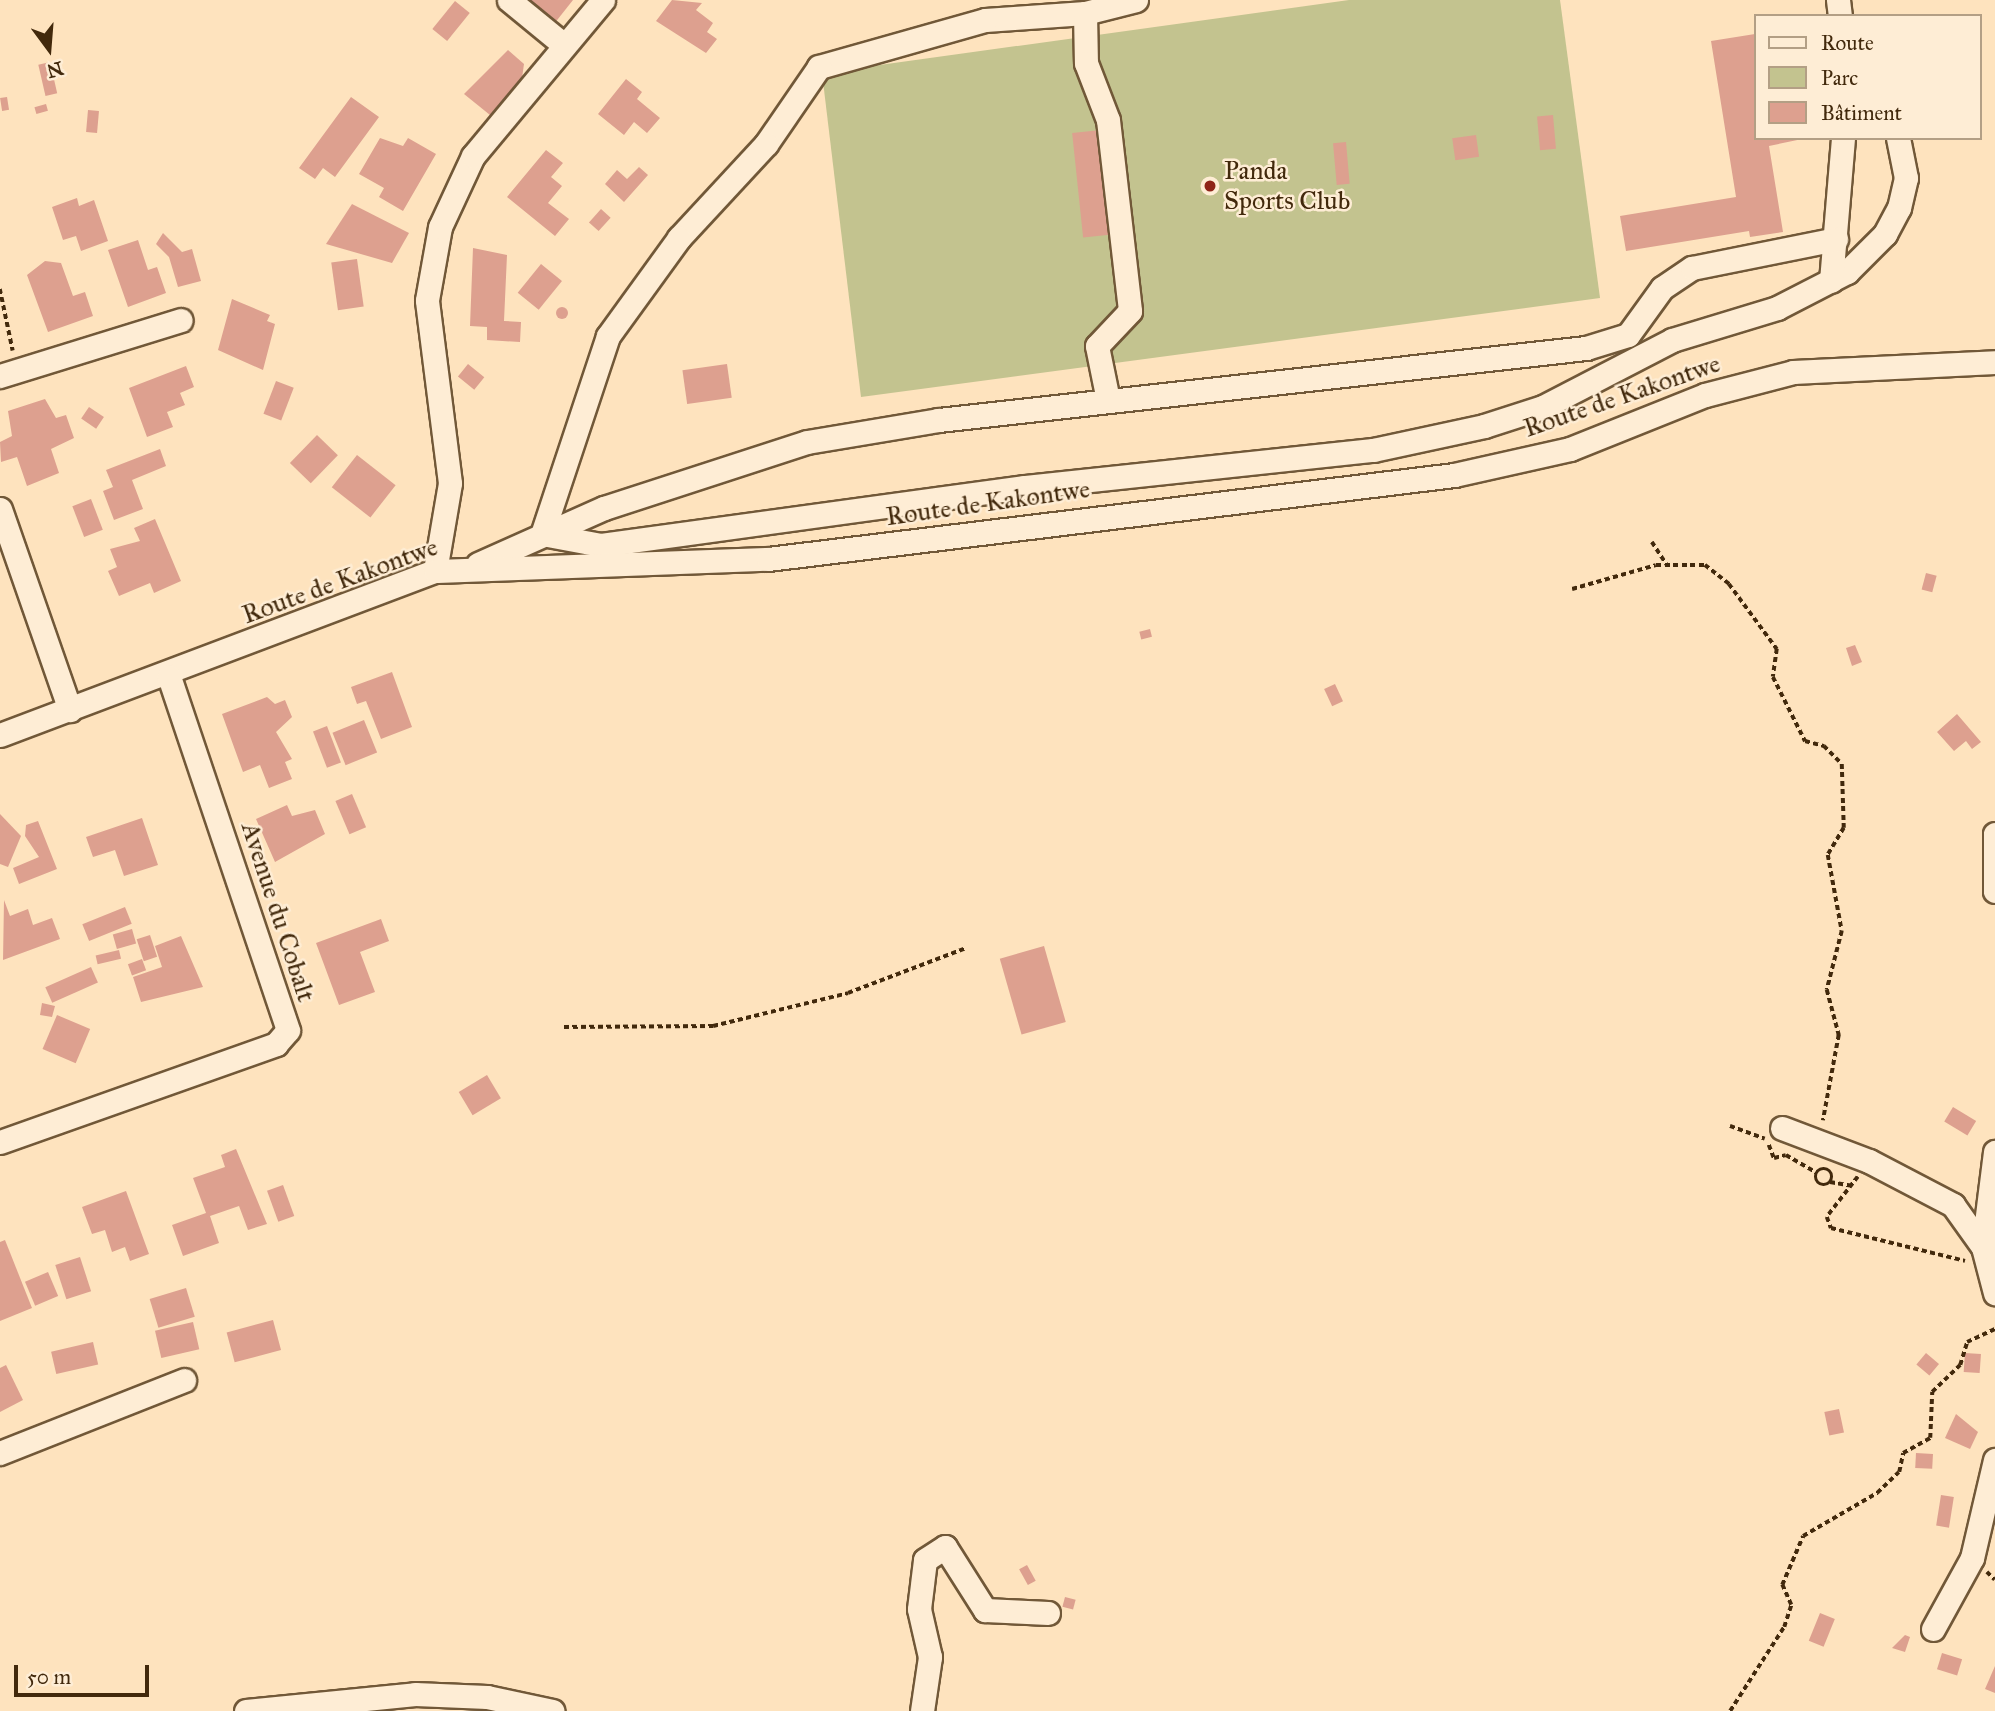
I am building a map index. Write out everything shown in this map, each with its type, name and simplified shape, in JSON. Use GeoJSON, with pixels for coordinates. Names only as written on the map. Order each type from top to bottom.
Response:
{"type":"FeatureCollection","features":[{"type":"Feature","properties":{"kind":"street"},"geometry":{"type":"LineString","coordinates":[[509,0],[564,45]]}},
{"type":"Feature","properties":{"kind":"street"},"geometry":{"type":"LineString","coordinates":[[435,571],[450,483],[427,300],[438,237],[473,156],[603,0]]}},
{"type":"Feature","properties":{"kind":"street"},"geometry":{"type":"LineString","coordinates":[[542,534],[608,336],[679,238],[765,144],[819,66],[985,20],[1085,13],[1136,0]]}},
{"type":"Feature","properties":{"kind":"street"},"geometry":{"type":"LineString","coordinates":[[1085,13],[1086,63],[1108,120],[1130,311],[1097,346],[1108,400]]}},
{"type":"Feature","properties":{"kind":"street"},"geometry":{"type":"LineString","coordinates":[[1832,281],[1843,140]]}},
{"type":"Feature","properties":{"kind":"street"},"geometry":{"type":"LineString","coordinates":[[542,534],[601,545],[1012,489],[1373,450],[1543,407],[1645,351],[1777,308],[1832,281],[1862,261],[1899,208],[1906,178],[1899,140]]}},
{"type":"Feature","properties":{"kind":"street"},"geometry":{"type":"LineString","coordinates":[[472,567],[542,534],[784,448],[1108,400],[1586,348],[1628,335],[1662,288],[1692,268],[1836,240]]}},
{"type":"Feature","properties":{"kind":"street"},"geometry":{"type":"LineString","coordinates":[[9,373],[181,320]]}},
{"type":"Feature","properties":{"kind":"street","name":"Route de Kakontwe"},"geometry":{"type":"LineString","coordinates":[[0,735],[169,676],[435,571],[472,567],[768,559],[1454,475],[1570,449],[1704,396],[1793,372],[1995,362]]}},
{"type":"Feature","properties":{"kind":"street"},"geometry":{"type":"LineString","coordinates":[[0,509],[70,710]]}},
{"type":"Feature","properties":{"kind":"street","name":"Avenue du Cobalt"},"geometry":{"type":"LineString","coordinates":[[0,1142],[276,1044],[288,1030],[169,676]]}},
{"type":"Feature","properties":{"kind":"street"},"geometry":{"type":"LineString","coordinates":[[1995,834],[1995,891]]}},
{"type":"Feature","properties":{"kind":"street"},"geometry":{"type":"LineString","coordinates":[[1782,1128],[1869,1161],[1952,1205],[1983,1247]]}},
{"type":"Feature","properties":{"kind":"street"},"geometry":{"type":"LineString","coordinates":[[1992,1285],[1983,1247],[1995,1152]]}},
{"type":"Feature","properties":{"kind":"street"},"geometry":{"type":"LineString","coordinates":[[0,1453],[184,1380]]}},
{"type":"Feature","properties":{"kind":"street"},"geometry":{"type":"LineString","coordinates":[[1933,1629],[1972,1558],[1995,1460]]}},
{"type":"Feature","properties":{"kind":"street"},"geometry":{"type":"LineString","coordinates":[[922,1711],[930,1657],[919,1609],[925,1560],[945,1547],[963,1566],[985,1610],[1048,1613]]}},
{"type":"Feature","properties":{"kind":"street"},"geometry":{"type":"LineString","coordinates":[[246,1711],[415,1694],[487,1697],[554,1711]]}},
{"type":"Feature","properties":{"kind":"path"},"geometry":{"type":"LineString","coordinates":[[0,289],[9,373]]}},
{"type":"Feature","properties":{"kind":"path"},"geometry":{"type":"LineString","coordinates":[[1652,542],[1667,565]]}},
{"type":"Feature","properties":{"kind":"path"},"geometry":{"type":"LineString","coordinates":[[1572,589],[1667,565],[1705,565],[1729,584],[1777,649],[1773,677],[1805,741],[1824,746],[1842,764],[1844,828],[1828,855],[1842,931],[1827,990],[1839,1035],[1823,1120],[1824,1169]]}},
{"type":"Feature","properties":{"kind":"path"},"geometry":{"type":"LineString","coordinates":[[564,1027],[713,1026],[848,993],[966,948]]}},
{"type":"Feature","properties":{"kind":"path"},"geometry":{"type":"LineString","coordinates":[[1730,1126],[1741,1135],[1757,1132],[1774,1158],[1786,1155],[1817,1173],[1821,1184],[1830,1182],[1852,1186]]}},
{"type":"Feature","properties":{"kind":"path"},"geometry":{"type":"LineString","coordinates":[[1869,1161],[1827,1217],[1831,1228],[1964,1261],[1992,1285]]}},
{"type":"Feature","properties":{"kind":"path"},"geometry":{"type":"LineString","coordinates":[[1817,1173],[1824,1169]]}},
{"type":"Feature","properties":{"kind":"path"},"geometry":{"type":"LineString","coordinates":[[1824,1169],[1832,1174],[1830,1182]]}},
{"type":"Feature","properties":{"kind":"path"},"geometry":{"type":"LineString","coordinates":[[1730,1711],[1784,1627],[1791,1605],[1782,1585],[1803,1536],[1877,1493],[1899,1472],[1903,1454],[1930,1438],[1932,1392],[1960,1365],[1967,1342],[1995,1329]]}},
{"type":"Feature","properties":{"kind":"green space","name":"Panda Sports Club"},"geometry":{"type":"Polygon","coordinates":[[[1349,0],[1560,0],[1600,298],[861,397],[822,73],[1349,0]]]}},
{"type":"Feature","properties":{"kind":"building"},"geometry":{"type":"Polygon","coordinates":[[[530,0],[573,0],[554,24],[530,0]]]}},
{"type":"Feature","properties":{"kind":"building"},"geometry":{"type":"Polygon","coordinates":[[[672,0],[702,3],[696,10],[713,23],[707,32],[717,39],[706,53],[656,21],[672,0]]]}},
{"type":"Feature","properties":{"kind":"building"},"geometry":{"type":"Polygon","coordinates":[[[455,1],[470,13],[447,41],[432,29],[455,1]]]}},
{"type":"Feature","properties":{"kind":"building"},"geometry":{"type":"Polygon","coordinates":[[[1754,34],[1754,140],[1798,140],[1769,146],[1783,232],[1750,237],[1749,231],[1626,251],[1620,216],[1736,197],[1711,41],[1754,34]]]}},
{"type":"Feature","properties":{"kind":"building"},"geometry":{"type":"Polygon","coordinates":[[[508,50],[524,64],[522,78],[490,115],[464,94],[508,50]]]}},
{"type":"Feature","properties":{"kind":"building"},"geometry":{"type":"Polygon","coordinates":[[[50,62],[57,93],[46,96],[38,65],[50,62]]]}},
{"type":"Feature","properties":{"kind":"building"},"geometry":{"type":"Polygon","coordinates":[[[626,79],[642,92],[637,99],[660,118],[647,133],[634,122],[624,135],[598,114],[626,79]]]}},
{"type":"Feature","properties":{"kind":"building"},"geometry":{"type":"Polygon","coordinates":[[[7,97],[9,110],[2,111],[0,98],[7,97]]]}},
{"type":"Feature","properties":{"kind":"building"},"geometry":{"type":"Polygon","coordinates":[[[351,97],[379,117],[335,177],[323,168],[315,179],[299,168],[351,97]]]}},
{"type":"Feature","properties":{"kind":"building"},"geometry":{"type":"Polygon","coordinates":[[[46,104],[48,111],[36,114],[34,107],[46,104]]]}},
{"type":"Feature","properties":{"kind":"building"},"geometry":{"type":"Polygon","coordinates":[[[88,110],[99,111],[97,133],[86,132],[88,110]]]}},
{"type":"Feature","properties":{"kind":"building"},"geometry":{"type":"Polygon","coordinates":[[[1553,115],[1556,149],[1540,150],[1537,116],[1553,115]]]}},
{"type":"Feature","properties":{"kind":"building"},"geometry":{"type":"Polygon","coordinates":[[[1101,130],[1112,234],[1083,237],[1072,133],[1101,130]]]}},
{"type":"Feature","properties":{"kind":"building"},"geometry":{"type":"Polygon","coordinates":[[[1476,135],[1479,157],[1455,160],[1452,138],[1476,135]]]}},
{"type":"Feature","properties":{"kind":"building"},"geometry":{"type":"Polygon","coordinates":[[[380,138],[403,146],[408,138],[436,154],[403,211],[379,197],[384,188],[359,174],[380,138]]]}},
{"type":"Feature","properties":{"kind":"building"},"geometry":{"type":"Polygon","coordinates":[[[1346,142],[1350,184],[1337,185],[1333,143],[1346,142]]]}},
{"type":"Feature","properties":{"kind":"building"},"geometry":{"type":"Polygon","coordinates":[[[546,150],[563,163],[551,177],[562,186],[548,203],[569,219],[555,236],[507,197],[546,150]]]}},
{"type":"Feature","properties":{"kind":"building"},"geometry":{"type":"Polygon","coordinates":[[[639,167],[648,175],[624,202],[605,184],[617,170],[627,179],[639,167]]]}},
{"type":"Feature","properties":{"kind":"building"},"geometry":{"type":"Polygon","coordinates":[[[77,198],[79,206],[94,200],[108,241],[81,251],[76,236],[63,240],[52,207],[77,198]]]}},
{"type":"Feature","properties":{"kind":"building"},"geometry":{"type":"Polygon","coordinates":[[[352,204],[409,233],[392,263],[326,244],[352,204]]]}},
{"type":"Feature","properties":{"kind":"building"},"geometry":{"type":"Polygon","coordinates":[[[601,209],[611,218],[599,231],[589,222],[601,209]]]}},
{"type":"Feature","properties":{"kind":"building"},"geometry":{"type":"Polygon","coordinates":[[[163,233],[182,252],[192,249],[201,281],[178,287],[169,257],[156,244],[163,233]]]}},
{"type":"Feature","properties":{"kind":"building"},"geometry":{"type":"Polygon","coordinates":[[[138,240],[148,270],[157,267],[166,293],[128,307],[108,250],[138,240]]]}},
{"type":"Feature","properties":{"kind":"building"},"geometry":{"type":"Polygon","coordinates":[[[473,248],[507,255],[504,321],[521,322],[520,342],[487,340],[487,327],[470,326],[473,248]]]}},
{"type":"Feature","properties":{"kind":"building"},"geometry":{"type":"Polygon","coordinates":[[[357,259],[364,307],[338,310],[331,263],[357,259]]]}},
{"type":"Feature","properties":{"kind":"building"},"geometry":{"type":"Polygon","coordinates":[[[45,261],[61,263],[73,296],[85,292],[93,316],[48,332],[27,275],[45,261]]]}},
{"type":"Feature","properties":{"kind":"building"},"geometry":{"type":"Polygon","coordinates":[[[541,264],[562,281],[539,310],[518,293],[541,264]]]}},
{"type":"Feature","properties":{"kind":"building"},"geometry":{"type":"Polygon","coordinates":[[[232,299],[270,315],[267,321],[275,324],[263,370],[218,350],[232,299]]]}},
{"type":"Feature","properties":{"kind":"building"},"geometry":{"type":"Polygon","coordinates":[[[562,307],[568,313],[562,319],[556,313],[562,307]]]}},
{"type":"Feature","properties":{"kind":"building"},"geometry":{"type":"Polygon","coordinates":[[[468,364],[484,377],[474,390],[458,376],[468,364]]]}},
{"type":"Feature","properties":{"kind":"building"},"geometry":{"type":"Polygon","coordinates":[[[727,364],[732,398],[687,404],[682,370],[727,364]]]}},
{"type":"Feature","properties":{"kind":"building"},"geometry":{"type":"Polygon","coordinates":[[[186,366],[194,387],[180,393],[185,405],[167,412],[173,427],[147,437],[129,388],[186,366]]]}},
{"type":"Feature","properties":{"kind":"building"},"geometry":{"type":"Polygon","coordinates":[[[276,381],[294,388],[281,420],[263,414],[276,381]]]}},
{"type":"Feature","properties":{"kind":"building"},"geometry":{"type":"Polygon","coordinates":[[[45,399],[56,418],[66,415],[74,438],[51,449],[59,473],[27,486],[17,457],[1,462],[0,442],[12,436],[8,411],[45,399]]]}},
{"type":"Feature","properties":{"kind":"building"},"geometry":{"type":"Polygon","coordinates":[[[89,407],[104,417],[96,429],[81,419],[89,407]]]}},
{"type":"Feature","properties":{"kind":"building"},"geometry":{"type":"Polygon","coordinates":[[[317,435],[338,455],[311,483],[290,463],[317,435]]]}},
{"type":"Feature","properties":{"kind":"building"},"geometry":{"type":"Polygon","coordinates":[[[160,449],[166,466],[132,480],[143,509],[114,520],[103,491],[113,487],[106,470],[160,449]]]}},
{"type":"Feature","properties":{"kind":"building"},"geometry":{"type":"Polygon","coordinates":[[[357,455],[396,485],[370,517],[332,487],[357,455]]]}},
{"type":"Feature","properties":{"kind":"building"},"geometry":{"type":"Polygon","coordinates":[[[91,499],[103,530],[84,537],[72,506],[91,499]]]}},
{"type":"Feature","properties":{"kind":"building"},"geometry":{"type":"Polygon","coordinates":[[[155,519],[181,581],[154,593],[150,583],[119,596],[108,571],[117,567],[110,549],[140,541],[134,528],[155,519]]]}},
{"type":"Feature","properties":{"kind":"building"},"geometry":{"type":"Polygon","coordinates":[[[1926,573],[1937,576],[1932,592],[1922,589],[1926,573]]]}},
{"type":"Feature","properties":{"kind":"building"},"geometry":{"type":"Polygon","coordinates":[[[1150,629],[1152,637],[1141,639],[1139,632],[1150,629]]]}},
{"type":"Feature","properties":{"kind":"building"},"geometry":{"type":"Polygon","coordinates":[[[1855,645],[1862,662],[1852,666],[1846,648],[1855,645]]]}},
{"type":"Feature","properties":{"kind":"building"},"geometry":{"type":"Polygon","coordinates":[[[392,672],[412,727],[381,739],[366,701],[357,704],[351,687],[392,672]]]}},
{"type":"Feature","properties":{"kind":"building"},"geometry":{"type":"Polygon","coordinates":[[[1335,684],[1343,701],[1332,706],[1324,689],[1335,684]]]}},
{"type":"Feature","properties":{"kind":"building"},"geometry":{"type":"Polygon","coordinates":[[[267,697],[275,704],[285,700],[292,717],[276,732],[292,759],[285,762],[292,779],[269,788],[260,765],[243,772],[222,714],[267,697]]]}},
{"type":"Feature","properties":{"kind":"building"},"geometry":{"type":"Polygon","coordinates":[[[1957,714],[1981,742],[1972,749],[1966,741],[1954,751],[1937,732],[1957,714]]]}},
{"type":"Feature","properties":{"kind":"building"},"geometry":{"type":"Polygon","coordinates":[[[364,720],[377,752],[346,765],[332,733],[364,720]]]}},
{"type":"Feature","properties":{"kind":"building"},"geometry":{"type":"Polygon","coordinates":[[[327,726],[341,762],[327,768],[313,731],[327,726]]]}},
{"type":"Feature","properties":{"kind":"building"},"geometry":{"type":"Polygon","coordinates":[[[352,794],[366,827],[349,834],[335,801],[352,794]]]}},
{"type":"Feature","properties":{"kind":"building"},"geometry":{"type":"Polygon","coordinates":[[[287,805],[292,816],[315,810],[325,834],[275,862],[256,819],[287,805]]]}},
{"type":"Feature","properties":{"kind":"building"},"geometry":{"type":"Polygon","coordinates":[[[0,814],[21,836],[8,867],[0,864],[0,814]]]}},
{"type":"Feature","properties":{"kind":"building"},"geometry":{"type":"Polygon","coordinates":[[[142,818],[158,865],[124,876],[115,850],[93,857],[86,837],[142,818]]]}},
{"type":"Feature","properties":{"kind":"building"},"geometry":{"type":"Polygon","coordinates":[[[38,821],[57,869],[19,884],[13,868],[39,857],[25,836],[26,825],[38,821]]]}},
{"type":"Feature","properties":{"kind":"building"},"geometry":{"type":"Polygon","coordinates":[[[4,900],[10,916],[28,909],[33,925],[52,918],[60,939],[3,960],[4,900]]]}},
{"type":"Feature","properties":{"kind":"building"},"geometry":{"type":"Polygon","coordinates":[[[125,907],[132,924],[89,941],[82,924],[125,907]]]}},
{"type":"Feature","properties":{"kind":"building"},"geometry":{"type":"Polygon","coordinates":[[[381,919],[389,941],[360,952],[375,992],[339,1005],[316,943],[381,919]]]}},
{"type":"Feature","properties":{"kind":"building"},"geometry":{"type":"Polygon","coordinates":[[[132,929],[136,943],[117,949],[113,935],[132,929]]]}},
{"type":"Feature","properties":{"kind":"building"},"geometry":{"type":"Polygon","coordinates":[[[150,935],[157,957],[144,961],[137,939],[150,935]]]}},
{"type":"Feature","properties":{"kind":"building"},"geometry":{"type":"Polygon","coordinates":[[[181,936],[203,987],[141,1002],[133,977],[162,967],[155,946],[181,936]]]}},
{"type":"Feature","properties":{"kind":"building"},"geometry":{"type":"Polygon","coordinates":[[[1044,946],[1066,1022],[1022,1035],[1000,959],[1044,946]]]}},
{"type":"Feature","properties":{"kind":"building"},"geometry":{"type":"Polygon","coordinates":[[[119,950],[121,959],[98,964],[96,955],[119,950]]]}},
{"type":"Feature","properties":{"kind":"building"},"geometry":{"type":"Polygon","coordinates":[[[142,959],[146,970],[132,975],[128,964],[142,959]]]}},
{"type":"Feature","properties":{"kind":"building"},"geometry":{"type":"Polygon","coordinates":[[[91,967],[98,983],[52,1003],[45,987],[91,967]]]}},
{"type":"Feature","properties":{"kind":"building"},"geometry":{"type":"Polygon","coordinates":[[[42,1003],[55,1006],[52,1017],[40,1015],[42,1003]]]}},
{"type":"Feature","properties":{"kind":"building"},"geometry":{"type":"Polygon","coordinates":[[[57,1015],[90,1029],[76,1063],[43,1049],[57,1015]]]}},
{"type":"Feature","properties":{"kind":"building"},"geometry":{"type":"Polygon","coordinates":[[[487,1075],[501,1098],[473,1115],[459,1092],[487,1075]]]}},
{"type":"Feature","properties":{"kind":"building"},"geometry":{"type":"Polygon","coordinates":[[[1953,1107],[1976,1121],[1967,1135],[1944,1122],[1953,1107]]]}},
{"type":"Feature","properties":{"kind":"building"},"geometry":{"type":"Polygon","coordinates":[[[236,1149],[267,1224],[248,1230],[239,1206],[210,1216],[219,1243],[183,1256],[172,1225],[206,1213],[193,1178],[225,1167],[221,1155],[236,1149]]]}},
{"type":"Feature","properties":{"kind":"building"},"geometry":{"type":"Polygon","coordinates":[[[283,1185],[294,1216],[278,1222],[267,1191],[283,1185]]]}},
{"type":"Feature","properties":{"kind":"building"},"geometry":{"type":"Polygon","coordinates":[[[126,1191],[149,1254],[130,1261],[125,1247],[112,1252],[105,1230],[92,1234],[82,1207],[126,1191]]]}},
{"type":"Feature","properties":{"kind":"building"},"geometry":{"type":"Polygon","coordinates":[[[5,1240],[32,1308],[0,1321],[0,1242],[5,1240]]]}},
{"type":"Feature","properties":{"kind":"building"},"geometry":{"type":"Polygon","coordinates":[[[80,1257],[91,1291],[66,1299],[55,1265],[80,1257]]]}},
{"type":"Feature","properties":{"kind":"building"},"geometry":{"type":"Polygon","coordinates":[[[48,1272],[58,1296],[35,1306],[25,1282],[48,1272]]]}},
{"type":"Feature","properties":{"kind":"building"},"geometry":{"type":"Polygon","coordinates":[[[186,1288],[195,1317],[158,1328],[150,1299],[186,1288]]]}},
{"type":"Feature","properties":{"kind":"building"},"geometry":{"type":"Polygon","coordinates":[[[273,1320],[281,1350],[235,1362],[227,1332],[273,1320]]]}},
{"type":"Feature","properties":{"kind":"building"},"geometry":{"type":"Polygon","coordinates":[[[193,1322],[199,1349],[161,1358],[155,1331],[193,1322]]]}},
{"type":"Feature","properties":{"kind":"building"},"geometry":{"type":"Polygon","coordinates":[[[93,1342],[98,1364],[56,1374],[51,1352],[93,1342]]]}},
{"type":"Feature","properties":{"kind":"building"},"geometry":{"type":"Polygon","coordinates":[[[1926,1353],[1939,1364],[1929,1375],[1916,1364],[1926,1353]]]}},
{"type":"Feature","properties":{"kind":"building"},"geometry":{"type":"Polygon","coordinates":[[[1965,1353],[1981,1354],[1980,1373],[1964,1372],[1965,1353]]]}},
{"type":"Feature","properties":{"kind":"building"},"geometry":{"type":"Polygon","coordinates":[[[6,1365],[23,1400],[0,1412],[0,1368],[6,1365]]]}},
{"type":"Feature","properties":{"kind":"building"},"geometry":{"type":"Polygon","coordinates":[[[1839,1409],[1844,1432],[1829,1436],[1824,1412],[1839,1409]]]}},
{"type":"Feature","properties":{"kind":"building"},"geometry":{"type":"Polygon","coordinates":[[[1956,1414],[1978,1432],[1970,1449],[1945,1438],[1956,1414]]]}},
{"type":"Feature","properties":{"kind":"building"},"geometry":{"type":"Polygon","coordinates":[[[1916,1453],[1933,1454],[1932,1469],[1915,1468],[1916,1453]]]}},
{"type":"Feature","properties":{"kind":"building"},"geometry":{"type":"Polygon","coordinates":[[[1941,1495],[1954,1497],[1949,1528],[1936,1526],[1941,1495]]]}},
{"type":"Feature","properties":{"kind":"building"},"geometry":{"type":"Polygon","coordinates":[[[1027,1565],[1036,1581],[1028,1585],[1019,1569],[1027,1565]]]}},
{"type":"Feature","properties":{"kind":"building"},"geometry":{"type":"Polygon","coordinates":[[[1065,1597],[1076,1600],[1073,1610],[1062,1607],[1065,1597]]]}},
{"type":"Feature","properties":{"kind":"building"},"geometry":{"type":"Polygon","coordinates":[[[1820,1613],[1835,1619],[1824,1647],[1809,1641],[1820,1613]]]}},
{"type":"Feature","properties":{"kind":"building"},"geometry":{"type":"Polygon","coordinates":[[[1905,1635],[1910,1637],[1905,1652],[1892,1648],[1905,1635]]]}},
{"type":"Feature","properties":{"kind":"building"},"geometry":{"type":"Polygon","coordinates":[[[1942,1653],[1962,1659],[1957,1675],[1937,1669],[1942,1653]]]}},
{"type":"Feature","properties":{"kind":"building"},"geometry":{"type":"Polygon","coordinates":[[[1995,1666],[1995,1693],[1985,1689],[1995,1666]]]}},
{"type":"Feature","properties":{"kind":"place","name":"Panda Sports Club"},"geometry":{"type":"Point","coordinates":[1210,186]}}]}
